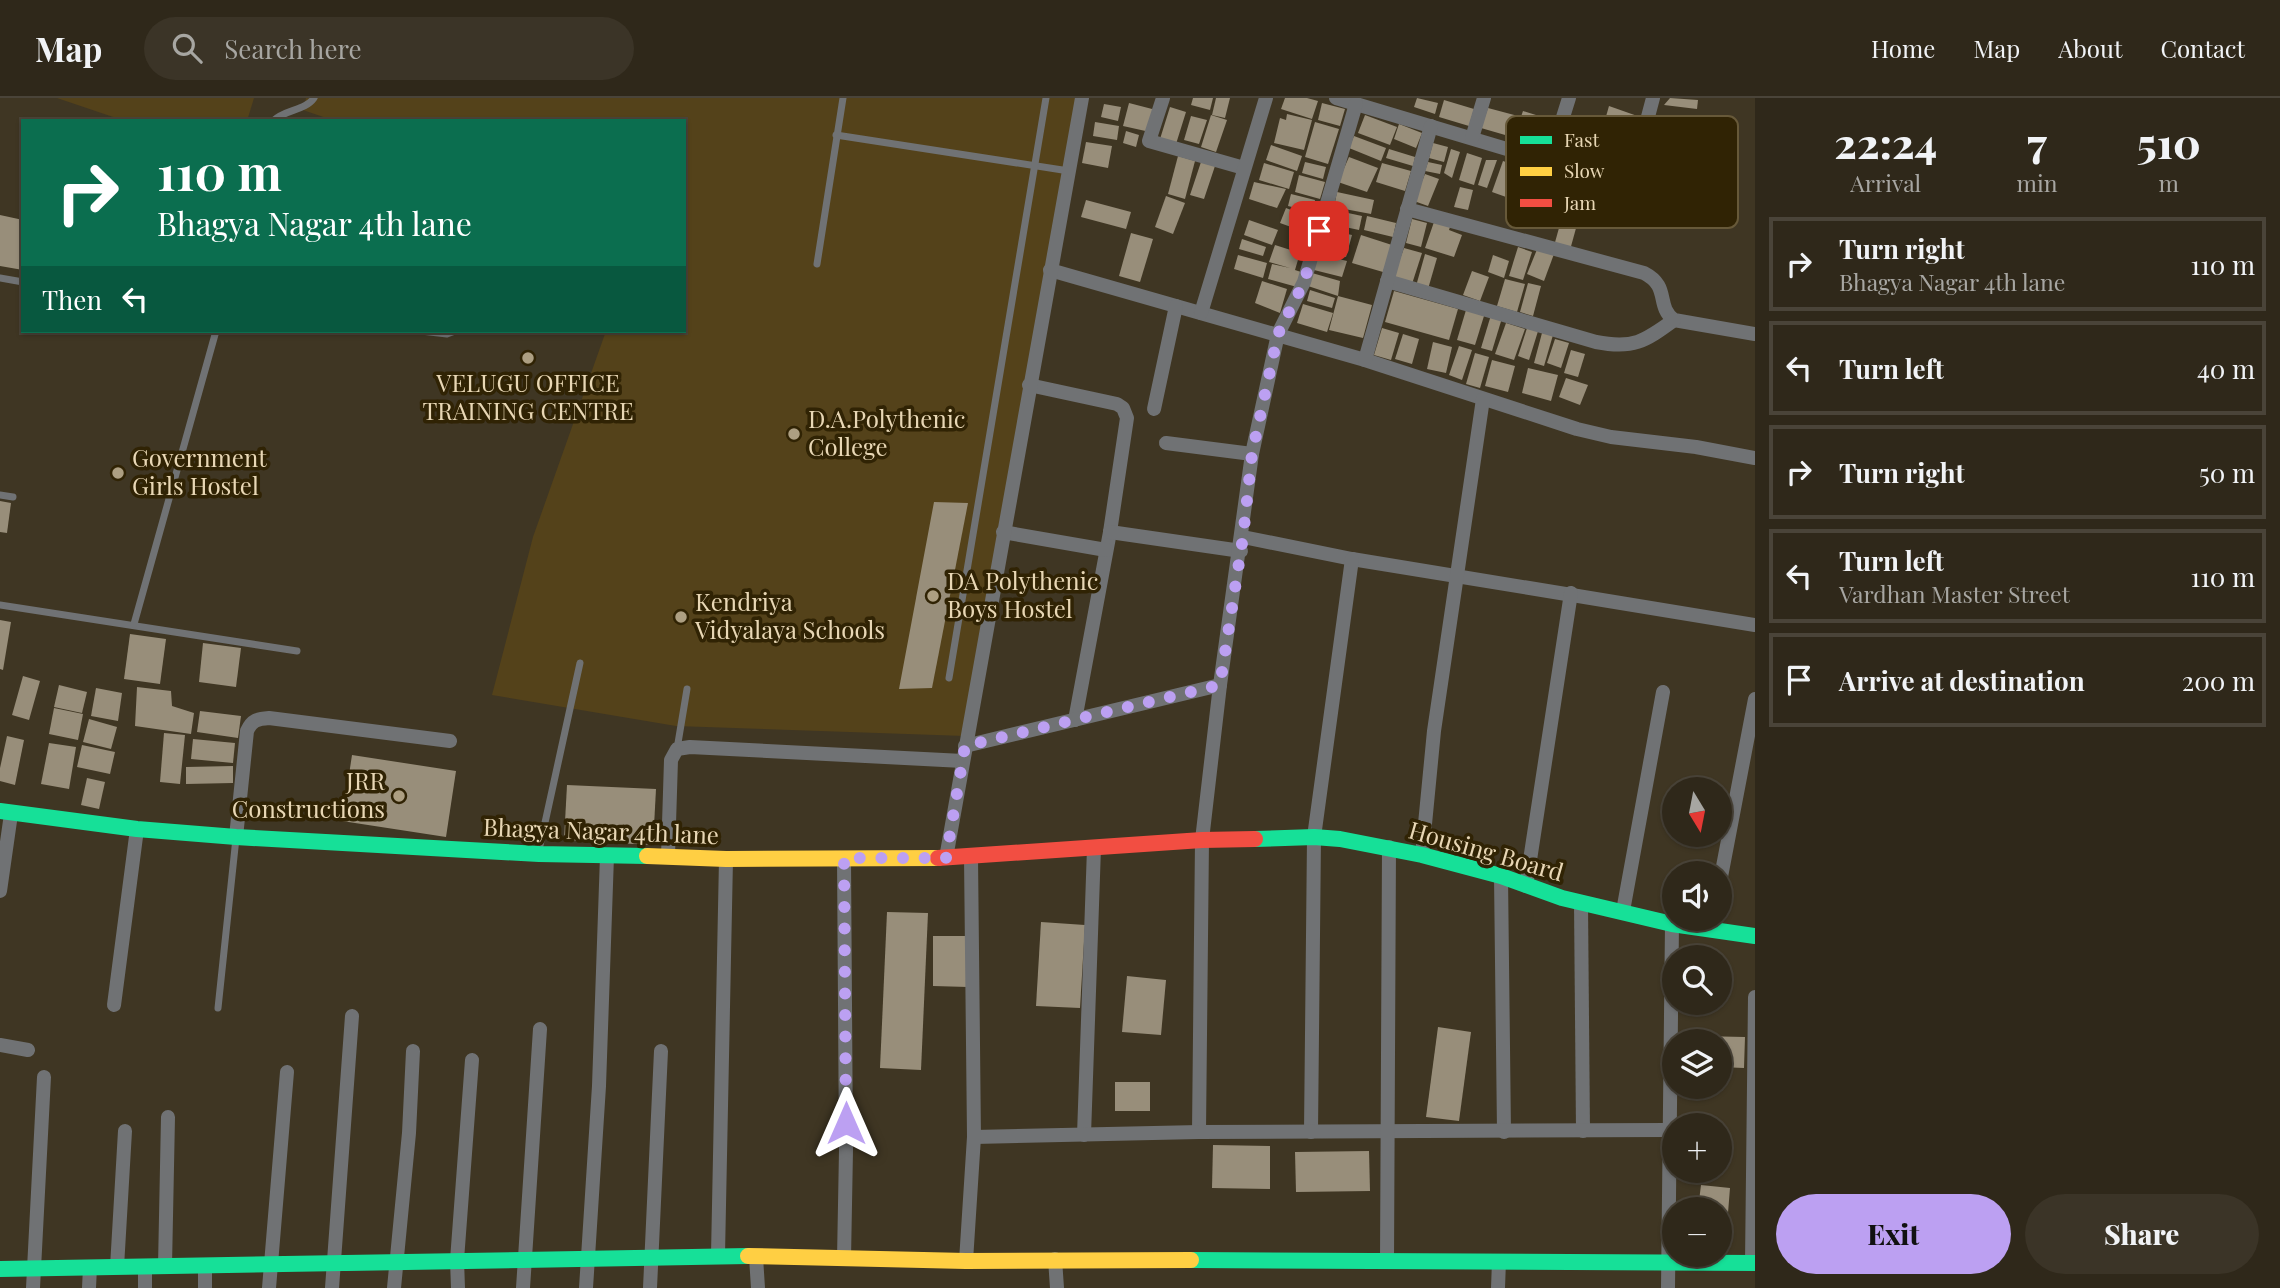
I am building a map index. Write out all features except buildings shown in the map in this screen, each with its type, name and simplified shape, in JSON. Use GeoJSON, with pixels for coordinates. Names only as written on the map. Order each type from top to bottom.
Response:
{"type":"FeatureCollection","features":[{"type":"Feature","properties":{"kind":"main road","name":"Bhagya Nagar 4th lane"},"geometry":{"type":"LineString","coordinates":[[6,812],[137,830],[236,837],[539,854],[726,859],[946,858],[1202,840]]}},
{"type":"Feature","properties":{"kind":"main road","name":"Housing Board"},"geometry":{"type":"LineString","coordinates":[[1202,840],[1314,836],[1389,847],[1501,876],[1581,903],[1662,921]]}},
{"type":"Feature","properties":{"kind":"main road","name":"Housing Board"},"geometry":{"type":"LineString","coordinates":[[1732,930],[1755,936]]}},
{"type":"Feature","properties":{"kind":"main road"},"geometry":{"type":"LineString","coordinates":[[0,1269],[718,1255],[966,1261],[1055,1259],[1662,1262]]}},
{"type":"Feature","properties":{"kind":"main road"},"geometry":{"type":"LineString","coordinates":[[1732,1262],[1753,1262]]}},
{"type":"Feature","properties":{"kind":"street"},"geometry":{"type":"LineString","coordinates":[[946,858],[1082,98]]}},
{"type":"Feature","properties":{"kind":"street"},"geometry":{"type":"LineString","coordinates":[[1163,98],[1149,141],[1244,169]]}},
{"type":"Feature","properties":{"kind":"street"},"geometry":{"type":"LineString","coordinates":[[1201,313],[1266,98]]}},
{"type":"Feature","properties":{"kind":"street"},"geometry":{"type":"LineString","coordinates":[[1336,98],[1506,149]]}},
{"type":"Feature","properties":{"kind":"street"},"geometry":{"type":"LineString","coordinates":[[1472,138],[1484,98]]}},
{"type":"Feature","properties":{"kind":"street"},"geometry":{"type":"LineString","coordinates":[[1563,116],[1569,98]]}},
{"type":"Feature","properties":{"kind":"street"},"geometry":{"type":"LineString","coordinates":[[1648,116],[1653,98]]}},
{"type":"Feature","properties":{"kind":"street"},"geometry":{"type":"LineString","coordinates":[[1199,1132],[1202,840],[1252,454],[1278,334],[1304,282],[1356,104]]}},
{"type":"Feature","properties":{"kind":"street"},"geometry":{"type":"LineString","coordinates":[[1365,360],[1431,126]]}},
{"type":"Feature","properties":{"kind":"street"},"geometry":{"type":"LineString","coordinates":[[1407,209],[1644,273],[1654,278],[1658,284],[1665,310],[1674,320],[1755,334]]}},
{"type":"Feature","properties":{"kind":"street"},"geometry":{"type":"LineString","coordinates":[[1050,270],[1278,334],[1611,437],[1696,447],[1755,458]]}},
{"type":"Feature","properties":{"kind":"street"},"geometry":{"type":"LineString","coordinates":[[1387,281],[1596,342],[1615,345],[1640,342],[1674,320]]}},
{"type":"Feature","properties":{"kind":"street"},"geometry":{"type":"LineString","coordinates":[[1154,410],[1176,306]]}},
{"type":"Feature","properties":{"kind":"street"},"geometry":{"type":"LineString","coordinates":[[1029,385],[1117,404],[1126,413],[1110,531],[1075,720]]}},
{"type":"Feature","properties":{"kind":"street"},"geometry":{"type":"LineString","coordinates":[[1422,855],[1434,731],[1483,399]]}},
{"type":"Feature","properties":{"kind":"street"},"geometry":{"type":"LineString","coordinates":[[1166,443],[1252,454]]}},
{"type":"Feature","properties":{"kind":"street"},"geometry":{"type":"LineString","coordinates":[[1110,531],[1242,544],[1352,559],[1755,625]]}},
{"type":"Feature","properties":{"kind":"street"},"geometry":{"type":"LineString","coordinates":[[1003,532],[1106,550]]}},
{"type":"Feature","properties":{"kind":"street"},"geometry":{"type":"LineString","coordinates":[[1311,1132],[1314,836],[1352,559]]}},
{"type":"Feature","properties":{"kind":"street"},"geometry":{"type":"LineString","coordinates":[[1526,886],[1571,593]]}},
{"type":"Feature","properties":{"kind":"street"},"geometry":{"type":"LineString","coordinates":[[965,746],[1220,685]]}},
{"type":"Feature","properties":{"kind":"street"},"geometry":{"type":"LineString","coordinates":[[1623,911],[1663,692]]}},
{"type":"Feature","properties":{"kind":"street"},"geometry":{"type":"LineString","coordinates":[[1724,861],[1755,699]]}},
{"type":"Feature","properties":{"kind":"street"},"geometry":{"type":"LineString","coordinates":[[236,837],[247,731],[251,722],[269,718],[450,741]]}},
{"type":"Feature","properties":{"kind":"street"},"geometry":{"type":"LineString","coordinates":[[668,856],[671,760],[677,750],[690,747],[963,761]]}},
{"type":"Feature","properties":{"kind":"street"},"geometry":{"type":"LineString","coordinates":[[0,891],[6,812]]}},
{"type":"Feature","properties":{"kind":"street"},"geometry":{"type":"LineString","coordinates":[[114,1005],[137,830]]}},
{"type":"Feature","properties":{"kind":"street"},"geometry":{"type":"LineString","coordinates":[[1387,1261],[1389,847]]}},
{"type":"Feature","properties":{"kind":"street"},"geometry":{"type":"LineString","coordinates":[[1084,1135],[1094,848]]}},
{"type":"Feature","properties":{"kind":"street"},"geometry":{"type":"LineString","coordinates":[[586,1288],[599,1086],[607,856]]}},
{"type":"Feature","properties":{"kind":"street"},"geometry":{"type":"LineString","coordinates":[[966,1261],[974,1138],[971,857]]}},
{"type":"Feature","properties":{"kind":"street"},"geometry":{"type":"LineString","coordinates":[[844,858],[844,1259]]}},
{"type":"Feature","properties":{"kind":"street"},"geometry":{"type":"LineString","coordinates":[[718,1255],[726,859]]}},
{"type":"Feature","properties":{"kind":"street"},"geometry":{"type":"LineString","coordinates":[[1501,876],[1504,1132]]}},
{"type":"Feature","properties":{"kind":"street"},"geometry":{"type":"LineString","coordinates":[[1581,903],[1583,1131]]}},
{"type":"Feature","properties":{"kind":"street"},"geometry":{"type":"LineString","coordinates":[[1668,1113],[1672,931]]}},
{"type":"Feature","properties":{"kind":"street"},"geometry":{"type":"LineString","coordinates":[[1753,1262],[1755,997]]}},
{"type":"Feature","properties":{"kind":"street"},"geometry":{"type":"LineString","coordinates":[[332,1288],[352,1016]]}},
{"type":"Feature","properties":{"kind":"street"},"geometry":{"type":"LineString","coordinates":[[523,1288],[540,1029]]}},
{"type":"Feature","properties":{"kind":"street"},"geometry":{"type":"LineString","coordinates":[[0,1045],[28,1050]]}},
{"type":"Feature","properties":{"kind":"street"},"geometry":{"type":"LineString","coordinates":[[394,1288],[409,1133],[413,1051]]}},
{"type":"Feature","properties":{"kind":"street"},"geometry":{"type":"LineString","coordinates":[[650,1288],[661,1051]]}},
{"type":"Feature","properties":{"kind":"street"},"geometry":{"type":"LineString","coordinates":[[458,1288],[457,1260],[472,1060]]}},
{"type":"Feature","properties":{"kind":"street"},"geometry":{"type":"LineString","coordinates":[[268,1288],[287,1072]]}},
{"type":"Feature","properties":{"kind":"street"},"geometry":{"type":"LineString","coordinates":[[33,1288],[44,1077]]}},
{"type":"Feature","properties":{"kind":"street"},"geometry":{"type":"LineString","coordinates":[[165,1266],[168,1117]]}},
{"type":"Feature","properties":{"kind":"street"},"geometry":{"type":"LineString","coordinates":[[974,1138],[1199,1132],[1662,1130]]}},
{"type":"Feature","properties":{"kind":"street"},"geometry":{"type":"LineString","coordinates":[[117,1267],[125,1131]]}},
{"type":"Feature","properties":{"kind":"street"},"geometry":{"type":"LineString","coordinates":[[756,1257],[758,1288]]}},
{"type":"Feature","properties":{"kind":"street"},"geometry":{"type":"LineString","coordinates":[[1055,1259],[1057,1288]]}},
{"type":"Feature","properties":{"kind":"street"},"geometry":{"type":"LineString","coordinates":[[1497,1288],[1499,1262]]}},
{"type":"Feature","properties":{"kind":"street"},"geometry":{"type":"LineString","coordinates":[[205,1265],[205,1288]]}},
{"type":"Feature","properties":{"kind":"street"},"geometry":{"type":"LineString","coordinates":[[145,1266],[145,1288]]}},
{"type":"Feature","properties":{"kind":"street"},"geometry":{"type":"LineString","coordinates":[[1667,1267],[1668,1288]]}},
{"type":"Feature","properties":{"kind":"street"},"geometry":{"type":"LineString","coordinates":[[89,1288],[90,1268]]}},
{"type":"Feature","properties":{"kind":"lane"},"geometry":{"type":"LineString","coordinates":[[275,119],[280,114],[309,105],[314,98]]}},
{"type":"Feature","properties":{"kind":"lane"},"geometry":{"type":"LineString","coordinates":[[817,264],[842,98]]}},
{"type":"Feature","properties":{"kind":"lane"},"geometry":{"type":"LineString","coordinates":[[949,678],[1046,98]]}},
{"type":"Feature","properties":{"kind":"lane"},"geometry":{"type":"LineString","coordinates":[[836,135],[1069,171]]}},
{"type":"Feature","properties":{"kind":"lane"},"geometry":{"type":"LineString","coordinates":[[0,278],[21,282]]}},
{"type":"Feature","properties":{"kind":"lane"},"geometry":{"type":"LineString","coordinates":[[134,624],[215,333]]}},
{"type":"Feature","properties":{"kind":"lane"},"geometry":{"type":"LineString","coordinates":[[0,495],[13,497]]}},
{"type":"Feature","properties":{"kind":"lane"},"geometry":{"type":"LineString","coordinates":[[0,605],[296,651]]}},
{"type":"Feature","properties":{"kind":"lane"},"geometry":{"type":"LineString","coordinates":[[539,854],[580,663]]}},
{"type":"Feature","properties":{"kind":"lane"},"geometry":{"type":"LineString","coordinates":[[677,750],[687,689]]}},
{"type":"Feature","properties":{"kind":"lane"},"geometry":{"type":"LineString","coordinates":[[218,1008],[236,837]]}},
{"type":"Feature","properties":{"kind":"shaded area"},"geometry":{"type":"Polygon","coordinates":[[[57,98],[254,98],[248,119],[119,119],[57,98]]]}},
{"type":"Feature","properties":{"kind":"shaded area","name":"D.A.Polythenic College"},"geometry":{"type":"Polygon","coordinates":[[[306,98],[1076,98],[965,736],[676,726],[492,695],[533,537],[605,333],[686,333],[686,119],[329,119],[303,110],[306,98]]]}},
{"type":"Feature","properties":{"kind":"traffic: fast"},"geometry":{"type":"LineString","coordinates":[[0,811],[137,829],[236,837],[539,854],[647,856]]}},
{"type":"Feature","properties":{"kind":"traffic: fast"},"geometry":{"type":"LineString","coordinates":[[1255,839],[1340,839],[1422,855],[1501,876],[1562,898],[1672,924],[1755,936]]}},
{"type":"Feature","properties":{"kind":"traffic: fast"},"geometry":{"type":"LineString","coordinates":[[0,1269],[748,1256]]}},
{"type":"Feature","properties":{"kind":"traffic: fast"},"geometry":{"type":"LineString","coordinates":[[1191,1260],[1755,1263]]}},
{"type":"Feature","properties":{"kind":"traffic: slow"},"geometry":{"type":"LineString","coordinates":[[647,856],[726,859],[938,858]]}},
{"type":"Feature","properties":{"kind":"traffic: slow"},"geometry":{"type":"LineString","coordinates":[[748,1256],[966,1261],[1191,1260]]}},
{"type":"Feature","properties":{"kind":"traffic: jam"},"geometry":{"type":"LineString","coordinates":[[938,858],[1202,840],[1255,839]]}},
{"type":"Feature","properties":{"kind":"place","name":"VELUGU OFFICE TRAINING CENTRE"},"geometry":{"type":"Point","coordinates":[528,358]}},
{"type":"Feature","properties":{"kind":"place","name":"D.A.Polythenic College"},"geometry":{"type":"Point","coordinates":[794,434]}},
{"type":"Feature","properties":{"kind":"place","name":"Government Girls Hostel"},"geometry":{"type":"Point","coordinates":[118,473]}},
{"type":"Feature","properties":{"kind":"place","name":"DA Polythenic Boys Hostel"},"geometry":{"type":"Point","coordinates":[933,596]}},
{"type":"Feature","properties":{"kind":"place","name":"Kendriya Vidyalaya Schools"},"geometry":{"type":"Point","coordinates":[681,617]}},
{"type":"Feature","properties":{"kind":"place","name":"JRR Constructions"},"geometry":{"type":"Point","coordinates":[399,796]}},
{"type":"Feature","properties":{"kind":"route"},"geometry":{"type":"LineString","coordinates":[[846,1123],[844,858],[946,858],[965,746],[1220,685],[1243,537],[1252,454],[1278,334],[1304,282],[1319,231]]}}]}
